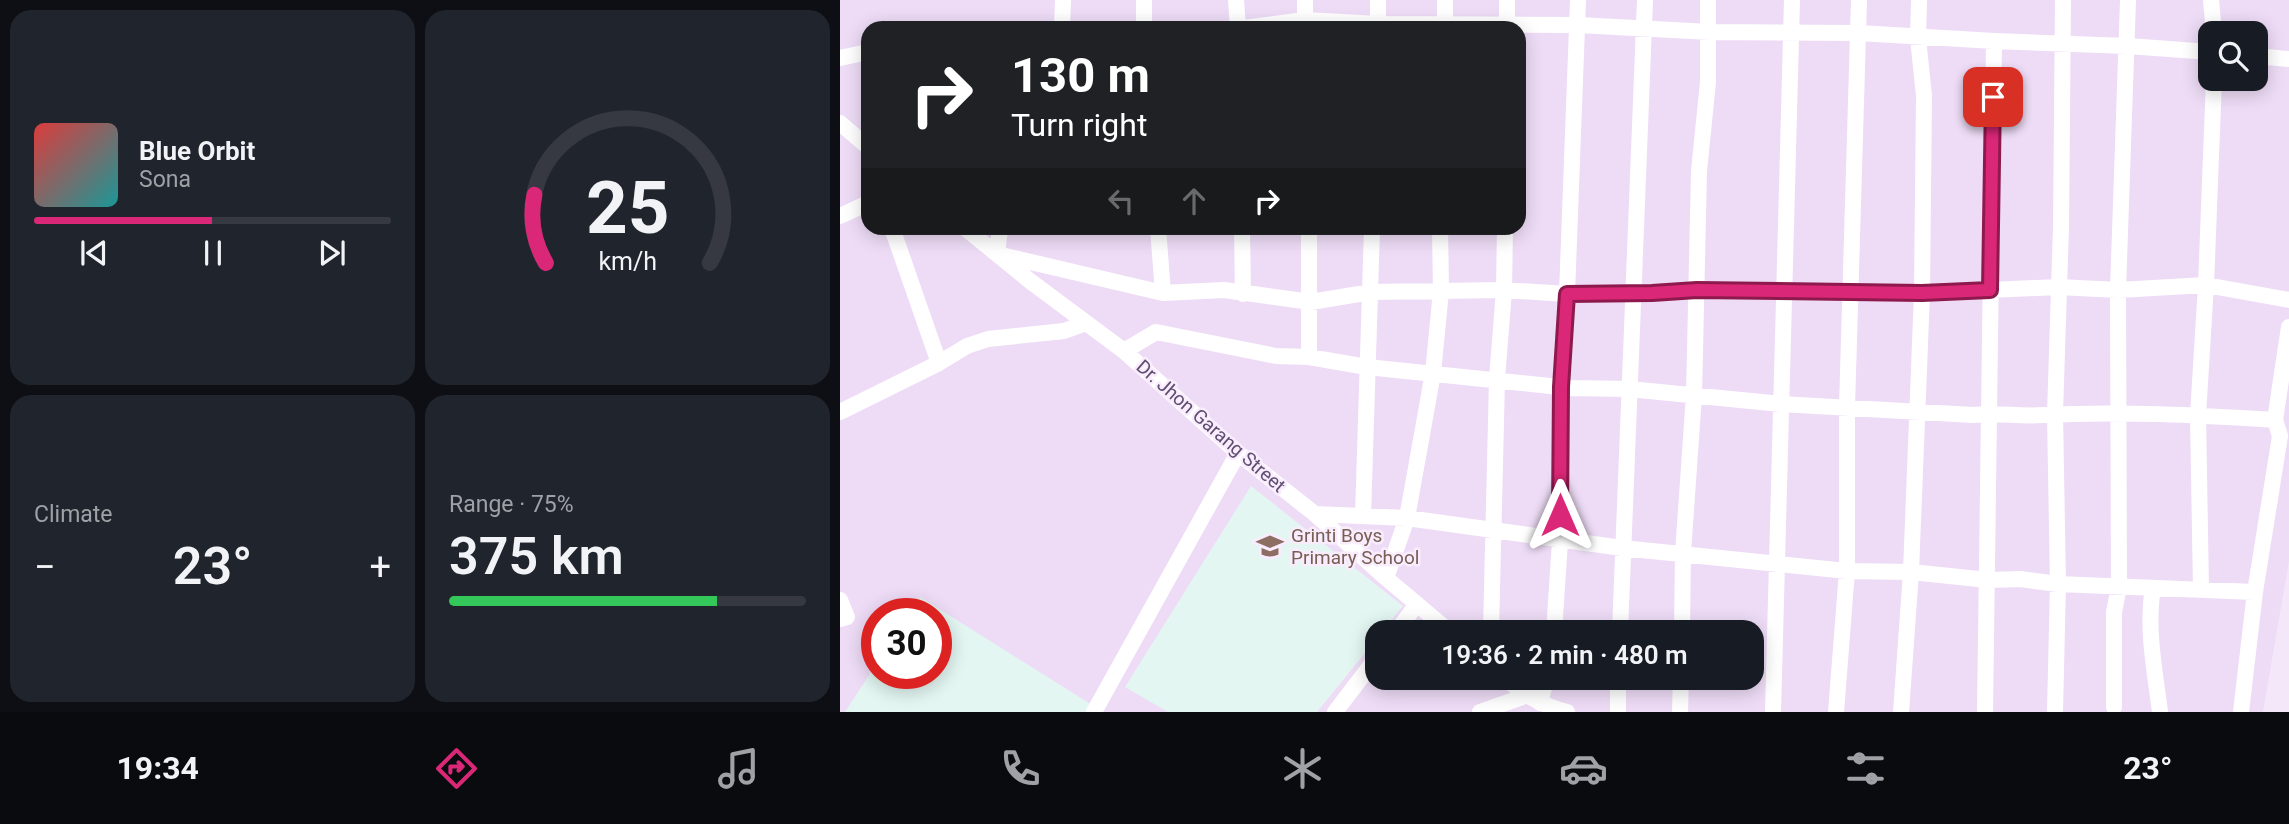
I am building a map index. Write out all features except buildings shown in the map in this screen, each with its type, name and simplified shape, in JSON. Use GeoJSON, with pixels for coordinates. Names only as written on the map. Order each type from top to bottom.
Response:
{"type":"FeatureCollection","features":[{"type":"Feature","properties":{"kind":"street"},"geometry":{"type":"LineString","coordinates":[[1062,21],[1063,0]]}},
{"type":"Feature","properties":{"kind":"street"},"geometry":{"type":"LineString","coordinates":[[1144,0],[1144,21]]}},
{"type":"Feature","properties":{"kind":"street"},"geometry":{"type":"LineString","coordinates":[[1236,0],[1240,21]]}},
{"type":"Feature","properties":{"kind":"street"},"geometry":{"type":"LineString","coordinates":[[1305,0],[1305,21]]}},
{"type":"Feature","properties":{"kind":"street"},"geometry":{"type":"LineString","coordinates":[[1378,0],[1378,21]]}},
{"type":"Feature","properties":{"kind":"street"},"geometry":{"type":"LineString","coordinates":[[1445,0],[1445,21]]}},
{"type":"Feature","properties":{"kind":"street"},"geometry":{"type":"LineString","coordinates":[[1507,0],[1507,21]]}},
{"type":"Feature","properties":{"kind":"street"},"geometry":{"type":"LineString","coordinates":[[1554,620],[1560,541],[1561,387],[1578,0]]}},
{"type":"Feature","properties":{"kind":"street"},"geometry":{"type":"LineString","coordinates":[[1620,620],[1645,0]]}},
{"type":"Feature","properties":{"kind":"street"},"geometry":{"type":"LineString","coordinates":[[1682,620],[1683,553],[1694,395],[1699,171],[1708,82],[1708,0]]}},
{"type":"Feature","properties":{"kind":"street"},"geometry":{"type":"LineString","coordinates":[[1773,712],[1792,0]]}},
{"type":"Feature","properties":{"kind":"street"},"geometry":{"type":"LineString","coordinates":[[1836,712],[1847,571],[1847,407],[1860,0]]}},
{"type":"Feature","properties":{"kind":"street"},"geometry":{"type":"LineString","coordinates":[[1901,712],[1911,572],[1922,293],[1924,96],[1918,38],[1919,0]]}},
{"type":"Feature","properties":{"kind":"street"},"geometry":{"type":"LineString","coordinates":[[2055,712],[2058,583],[2055,414],[2061,227],[2063,0]]}},
{"type":"Feature","properties":{"kind":"street"},"geometry":{"type":"LineString","coordinates":[[2114,707],[2114,612],[2119,586],[2118,290],[2128,0]]}},
{"type":"Feature","properties":{"kind":"street"},"geometry":{"type":"LineString","coordinates":[[2211,0],[2213,21]]}},
{"type":"Feature","properties":{"kind":"street"},"geometry":{"type":"LineString","coordinates":[[1526,27],[1858,33],[2198,51]]}},
{"type":"Feature","properties":{"kind":"street"},"geometry":{"type":"LineString","coordinates":[[1985,712],[1994,41]]}},
{"type":"Feature","properties":{"kind":"street"},"geometry":{"type":"LineString","coordinates":[[840,58],[861,54]]}},
{"type":"Feature","properties":{"kind":"street"},"geometry":{"type":"LineString","coordinates":[[2268,56],[2289,59]]}},
{"type":"Feature","properties":{"kind":"street"},"geometry":{"type":"LineString","coordinates":[[2201,590],[2198,415],[2214,91]]}},
{"type":"Feature","properties":{"kind":"street"},"geometry":{"type":"LineString","coordinates":[[841,125],[861,141]]}},
{"type":"Feature","properties":{"kind":"street"},"geometry":{"type":"LineString","coordinates":[[840,216],[861,206]]}},
{"type":"Feature","properties":{"kind":"street"},"geometry":{"type":"LineString","coordinates":[[894,235],[939,363]]}},
{"type":"Feature","properties":{"kind":"street","name":"Dr. Jhon Garang Street"},"geometry":{"type":"LineString","coordinates":[[974,235],[1125,351],[1238,453],[1315,514],[1436,620]]}},
{"type":"Feature","properties":{"kind":"street"},"geometry":{"type":"LineString","coordinates":[[999,235],[998,254],[1163,293],[1224,290],[1311,302],[1371,292],[1504,290],[1567,294],[1697,290],[1922,293],[2058,287],[2118,290],[2206,285],[2289,300]]}},
{"type":"Feature","properties":{"kind":"street"},"geometry":{"type":"LineString","coordinates":[[1159,235],[1163,293]]}},
{"type":"Feature","properties":{"kind":"street"},"geometry":{"type":"LineString","coordinates":[[1242,235],[1244,293]]}},
{"type":"Feature","properties":{"kind":"street"},"geometry":{"type":"LineString","coordinates":[[1309,235],[1309,357]]}},
{"type":"Feature","properties":{"kind":"street"},"geometry":{"type":"LineString","coordinates":[[1363,516],[1372,235]]}},
{"type":"Feature","properties":{"kind":"street"},"geometry":{"type":"LineString","coordinates":[[1385,578],[1408,518],[1433,373],[1441,291],[1440,235]]}},
{"type":"Feature","properties":{"kind":"street"},"geometry":{"type":"LineString","coordinates":[[1491,620],[1497,379],[1504,290],[1505,235]]}},
{"type":"Feature","properties":{"kind":"street"},"geometry":{"type":"LineString","coordinates":[[840,412],[939,363],[967,346],[988,339],[1064,331],[1086,323]]}},
{"type":"Feature","properties":{"kind":"street"},"geometry":{"type":"LineString","coordinates":[[2241,712],[2255,592],[2280,436],[2275,420],[2289,327]]}},
{"type":"Feature","properties":{"kind":"street"},"geometry":{"type":"LineString","coordinates":[[1125,351],[1156,332],[1276,356],[1309,357],[1367,367],[1561,387],[1629,389],[1781,404],[1973,415],[2198,415],[2275,420]]}},
{"type":"Feature","properties":{"kind":"street"},"geometry":{"type":"LineString","coordinates":[[1094,712],[1238,453]]}},
{"type":"Feature","properties":{"kind":"street"},"geometry":{"type":"LineString","coordinates":[[1315,514],[1408,518],[1560,541],[1847,571],[1911,572],[1988,580],[2020,579],[2255,592]]}},
{"type":"Feature","properties":{"kind":"street"},"geometry":{"type":"LineString","coordinates":[[2153,588],[2150,607],[2151,639],[2160,712]]}},
{"type":"Feature","properties":{"kind":"street"},"geometry":{"type":"LineString","coordinates":[[840,600],[846,617],[840,619]]}},
{"type":"Feature","properties":{"kind":"street"},"geometry":{"type":"LineString","coordinates":[[1405,620],[1417,604]]}},
{"type":"Feature","properties":{"kind":"street"},"geometry":{"type":"LineString","coordinates":[[1335,712],[1365,673]]}},
{"type":"Feature","properties":{"kind":"street"},"geometry":{"type":"LineString","coordinates":[[1521,690],[1537,702],[1567,712]]}},
{"type":"Feature","properties":{"kind":"street"},"geometry":{"type":"LineString","coordinates":[[1537,702],[1542,690]]}},
{"type":"Feature","properties":{"kind":"street"},"geometry":{"type":"LineString","coordinates":[[1618,690],[1618,712]]}},
{"type":"Feature","properties":{"kind":"street"},"geometry":{"type":"LineString","coordinates":[[1680,712],[1681,690]]}},
{"type":"Feature","properties":{"kind":"street"},"geometry":{"type":"LineString","coordinates":[[1480,712],[1537,702]]}},
{"type":"Feature","properties":{"kind":"shaded area"},"geometry":{"type":"Polygon","coordinates":[[[840,0],[2289,0],[2289,561],[2263,712],[840,712],[840,0]]]}},
{"type":"Feature","properties":{"kind":"shaded area","name":"Grinti Boys Primary School"},"geometry":{"type":"Polygon","coordinates":[[[1251,486],[1403,606],[1392,620],[1365,620],[1365,653],[1317,712],[1168,712],[1125,687],[1251,486]]]}},
{"type":"Feature","properties":{"kind":"shaded area"},"geometry":{"type":"Polygon","coordinates":[[[952,617],[1092,705],[1088,712],[845,712],[861,688],[952,689],[952,617]]]}},
{"type":"Feature","properties":{"kind":"place","name":"Grinti Boys Primary School"},"geometry":{"type":"Point","coordinates":[1270,546]}},
{"type":"Feature","properties":{"kind":"route"},"geometry":{"type":"LineString","coordinates":[[1560,515],[1561,387],[1567,294],[1697,290],[1922,293],[1990,290],[1993,97]]}}]}
